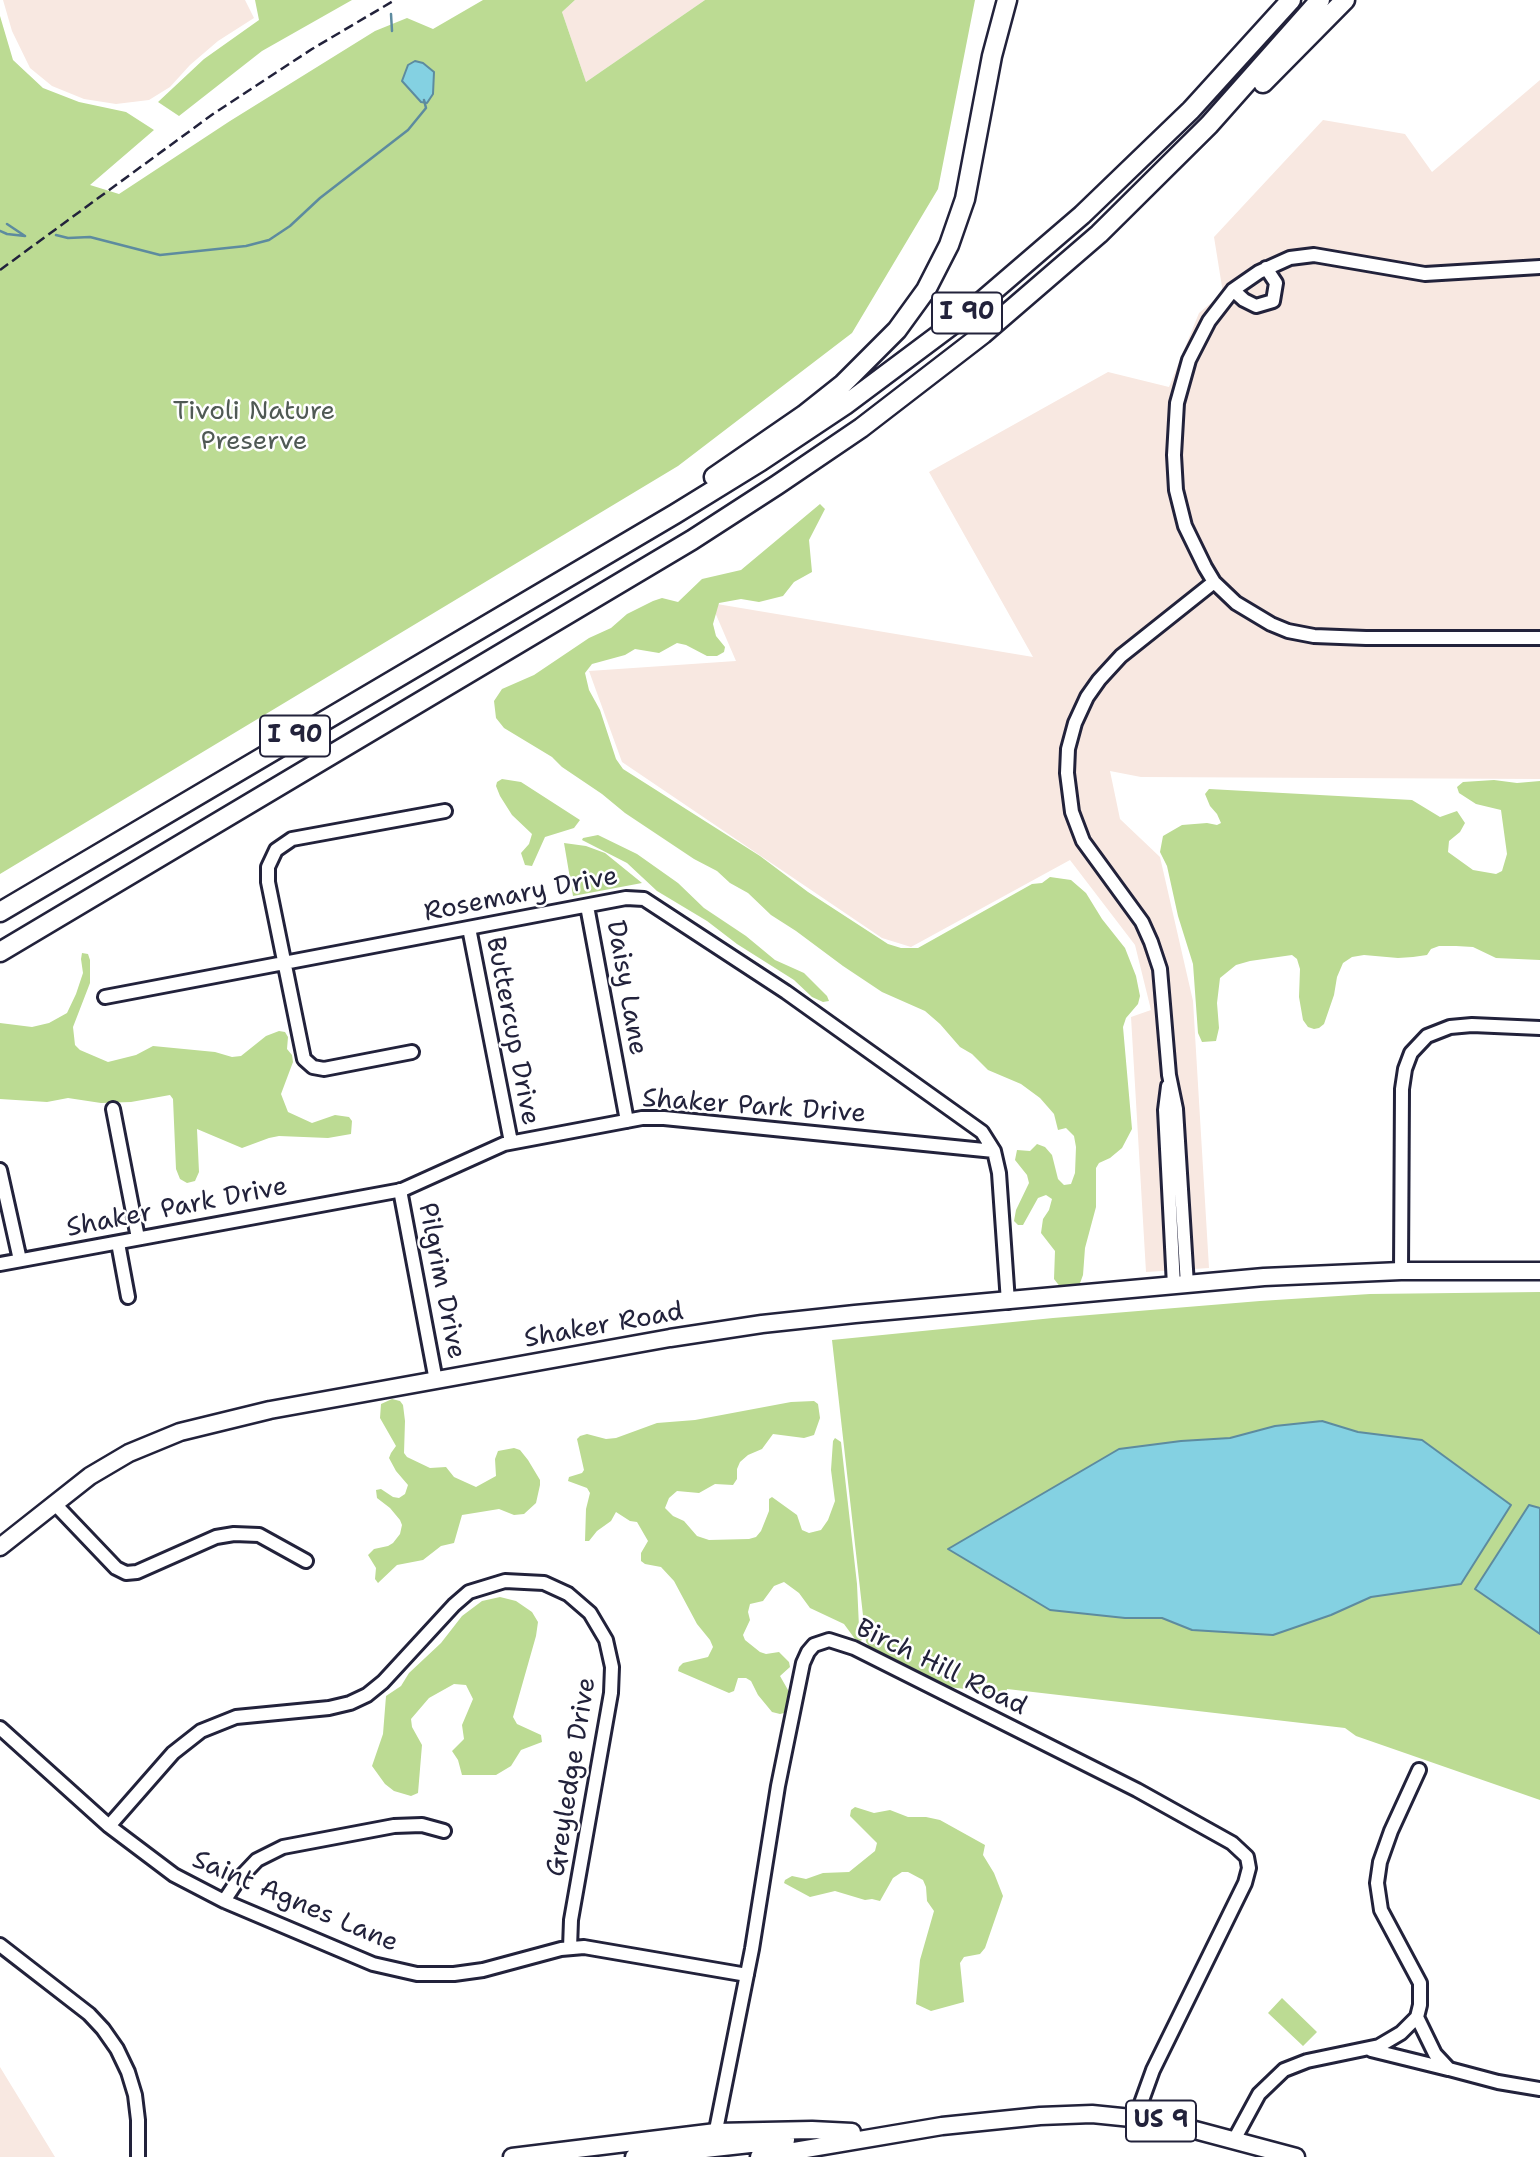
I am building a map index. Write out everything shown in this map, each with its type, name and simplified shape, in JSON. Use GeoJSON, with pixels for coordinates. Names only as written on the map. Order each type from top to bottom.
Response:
{"type":"FeatureCollection","features":[{"type":"Feature","properties":{"kind":"highway"},"geometry":{"type":"LineString","coordinates":[[591,562],[814,407],[880,350],[913,310],[938,270],[965,199],[995,44],[1007,0]]}},
{"type":"Feature","properties":{"kind":"highway","name":"I 90"},"geometry":{"type":"LineString","coordinates":[[0,912],[675,514],[803,433],[888,374],[968,313],[1045,248],[1156,146],[1291,0]]}},
{"type":"Feature","properties":{"kind":"highway","name":"I 90"},"geometry":{"type":"LineString","coordinates":[[0,952],[409,710],[777,485],[861,428],[973,342],[1060,269],[1136,198],[1244,89],[1320,0]]}},
{"type":"Feature","properties":{"kind":"highway"},"geometry":{"type":"LineString","coordinates":[[1136,198],[1233,114],[1345,0]]}},
{"type":"Feature","properties":{"kind":"main road","name":"Shaker Road"},"geometry":{"type":"LineString","coordinates":[[0,1547],[78,1484],[111,1463],[180,1432],[239,1416],[713,1331],[855,1314],[1255,1278],[1401,1271],[1540,1271]]}},
{"type":"Feature","properties":{"kind":"main road","name":"US 9"},"geometry":{"type":"LineString","coordinates":[[759,2157],[942,2126],[1066,2115],[1136,2117],[1169,2123],[1296,2157]]}},
{"type":"Feature","properties":{"kind":"main road","name":"US 9"},"geometry":{"type":"LineString","coordinates":[[634,2157],[711,2146],[907,2126],[942,2126]]}},
{"type":"Feature","properties":{"kind":"main road"},"geometry":{"type":"LineString","coordinates":[[512,2157],[711,2146]]}},
{"type":"Feature","properties":{"kind":"street"},"geometry":{"type":"LineString","coordinates":[[1540,267],[1425,274],[1314,255],[1290,258],[1266,268],[1233,290],[1209,321],[1189,360],[1180,387],[1174,424],[1176,490],[1185,526],[1214,582],[1247,611],[1288,631],[1314,636],[1540,638]]}},
{"type":"Feature","properties":{"kind":"street"},"geometry":{"type":"LineString","coordinates":[[1233,290],[1256,306],[1273,301],[1276,283],[1266,268]]}},
{"type":"Feature","properties":{"kind":"street"},"geometry":{"type":"LineString","coordinates":[[1181,1285],[1165,1110],[1169,1075],[1163,987],[1154,949],[1137,914],[1091,853],[1077,827],[1068,793],[1067,761],[1075,723],[1098,680],[1121,656],[1214,582]]}},
{"type":"Feature","properties":{"kind":"street"},"geometry":{"type":"LineString","coordinates":[[411,1052],[324,1069],[310,1065],[301,1054],[267,877],[271,858],[279,846],[297,838],[445,811]]}},
{"type":"Feature","properties":{"kind":"street","name":"Rosemary Drive"},"geometry":{"type":"LineString","coordinates":[[105,997],[629,897],[651,902],[786,992],[978,1128],[994,1151]]}},
{"type":"Feature","properties":{"kind":"street","name":"Daisy Lane"},"geometry":{"type":"LineString","coordinates":[[587,906],[627,1121]]}},
{"type":"Feature","properties":{"kind":"street","name":"Buttercup Drive"},"geometry":{"type":"LineString","coordinates":[[469,928],[511,1142]]}},
{"type":"Feature","properties":{"kind":"street"},"geometry":{"type":"LineString","coordinates":[[1401,1271],[1402,1089],[1411,1053],[1427,1036],[1450,1027],[1472,1025],[1540,1028]]}},
{"type":"Feature","properties":{"kind":"street"},"geometry":{"type":"LineString","coordinates":[[113,1109],[138,1238]]}},
{"type":"Feature","properties":{"kind":"street","name":"Shaker Park Drive"},"geometry":{"type":"LineString","coordinates":[[0,1264],[400,1190],[511,1142],[627,1121],[659,1118],[994,1151]]}},
{"type":"Feature","properties":{"kind":"street"},"geometry":{"type":"LineString","coordinates":[[994,1151],[999,1173],[1008,1302]]}},
{"type":"Feature","properties":{"kind":"street"},"geometry":{"type":"LineString","coordinates":[[0,1170],[20,1261]]}},
{"type":"Feature","properties":{"kind":"street","name":"Pilgrim Drive"},"geometry":{"type":"LineString","coordinates":[[400,1190],[436,1381]]}},
{"type":"Feature","properties":{"kind":"street"},"geometry":{"type":"LineString","coordinates":[[118,1243],[128,1297]]}},
{"type":"Feature","properties":{"kind":"street"},"geometry":{"type":"LineString","coordinates":[[54,1503],[116,1568],[126,1573],[137,1572],[216,1537],[234,1534],[259,1535],[306,1561]]}},
{"type":"Feature","properties":{"kind":"street","name":"Greyledge Drive"},"geometry":{"type":"LineString","coordinates":[[109,1826],[173,1753],[201,1731],[236,1717],[330,1708],[350,1703],[367,1695],[383,1682],[469,1592],[506,1581],[544,1583],[576,1599],[590,1613],[606,1640],[612,1667],[611,1693],[571,1920],[570,1948]]}},
{"type":"Feature","properties":{"kind":"street","name":"Birch Hill Road"},"geometry":{"type":"LineString","coordinates":[[711,2146],[747,1975],[778,1786],[803,1663],[814,1645],[826,1641],[838,1642],[1137,1790],[1232,1843],[1247,1857],[1249,1868],[1245,1883],[1153,2070],[1136,2117]]}},
{"type":"Feature","properties":{"kind":"street","name":"Saint Agnes Lane"},"geometry":{"type":"LineString","coordinates":[[0,1728],[109,1826],[174,1875],[224,1901],[373,1964],[417,1974],[444,1975],[474,1972],[570,1948],[618,1951],[747,1975]]}},
{"type":"Feature","properties":{"kind":"street"},"geometry":{"type":"LineString","coordinates":[[1234,2140],[1252,2104],[1280,2073],[1307,2061],[1367,2049],[1395,2038],[1417,2017],[1420,1983],[1386,1921],[1379,1903],[1377,1883],[1380,1862],[1391,1831],[1419,1770]]}},
{"type":"Feature","properties":{"kind":"street"},"geometry":{"type":"LineString","coordinates":[[224,1901],[243,1874],[257,1860],[274,1850],[394,1826],[425,1826],[443,1832]]}},
{"type":"Feature","properties":{"kind":"street"},"geometry":{"type":"LineString","coordinates":[[0,1945],[89,2014],[117,2049],[135,2095],[138,2157]]}},
{"type":"Feature","properties":{"kind":"street"},"geometry":{"type":"LineString","coordinates":[[1417,2017],[1435,2054],[1449,2069]]}},
{"type":"Feature","properties":{"kind":"street"},"geometry":{"type":"LineString","coordinates":[[1367,2049],[1498,2082],[1540,2089]]}},
{"type":"Feature","properties":{"kind":"shaded area"},"geometry":{"type":"Polygon","coordinates":[[[3,0],[245,0],[254,18],[218,41],[170,87],[149,100],[116,104],[84,99],[52,86],[30,68],[12,31],[3,0]]]}},
{"type":"Feature","properties":{"kind":"shaded area"},"geometry":{"type":"Polygon","coordinates":[[[575,0],[705,0],[586,82],[562,12],[575,0]]]}},
{"type":"Feature","properties":{"kind":"shaded area"},"geometry":{"type":"Polygon","coordinates":[[[1540,80],[1540,779],[1141,777],[1110,771],[1120,819],[1160,857],[1193,1001],[1209,1268],[1146,1272],[1131,1017],[1151,1010],[1135,945],[1070,860],[911,947],[882,938],[622,762],[589,671],[736,661],[711,603],[1033,657],[929,472],[1108,372],[1169,387],[1199,313],[1223,293],[1214,237],[1323,120],[1405,134],[1432,172],[1540,80]]]}},
{"type":"Feature","properties":{"kind":"shaded area"},"geometry":{"type":"Polygon","coordinates":[[[0,2067],[55,2157],[0,2157],[0,2067]]]}},
{"type":"Feature","properties":{"kind":"green space"},"geometry":{"type":"Polygon","coordinates":[[[255,0],[352,0],[262,51],[179,116],[158,102],[204,59],[259,20],[255,0]]]}},
{"type":"Feature","properties":{"kind":"green space","name":"Tivoli Nature Preserve"},"geometry":{"type":"Polygon","coordinates":[[[483,0],[575,0],[562,12],[586,82],[705,0],[975,0],[938,189],[852,333],[678,466],[0,874],[0,16],[13,60],[43,88],[79,102],[126,112],[154,130],[90,185],[119,194],[375,31],[407,18],[433,29],[483,0]]]}},
{"type":"Feature","properties":{"kind":"green space"},"geometry":{"type":"Polygon","coordinates":[[[820,504],[825,509],[809,540],[812,572],[794,582],[783,596],[759,602],[741,599],[719,603],[713,624],[716,636],[725,647],[724,652],[717,656],[707,656],[677,643],[659,653],[635,649],[625,655],[592,664],[585,673],[589,690],[600,710],[616,759],[623,769],[760,856],[808,892],[888,944],[901,948],[918,948],[1032,884],[1042,883],[1050,877],[1071,880],[1086,893],[1125,948],[1136,976],[1140,996],[1123,1027],[1132,1129],[1122,1148],[1099,1163],[1096,1168],[1096,1207],[1085,1248],[1083,1275],[1079,1286],[1061,1288],[1054,1279],[1055,1251],[1041,1233],[1043,1219],[1052,1199],[1046,1195],[1038,1198],[1023,1225],[1014,1221],[1016,1210],[1029,1183],[1027,1175],[1015,1160],[1017,1150],[1030,1151],[1037,1144],[1045,1147],[1052,1155],[1058,1179],[1064,1185],[1071,1184],[1075,1173],[1074,1136],[1066,1128],[1058,1130],[1054,1114],[1040,1098],[1021,1084],[988,1070],[972,1054],[960,1047],[925,1011],[882,992],[843,966],[771,915],[748,893],[625,813],[552,757],[504,728],[496,718],[494,701],[502,689],[534,675],[589,638],[611,628],[627,614],[653,601],[662,598],[678,602],[702,579],[741,570],[820,504]]]}},
{"type":"Feature","properties":{"kind":"green space"},"geometry":{"type":"Polygon","coordinates":[[[502,779],[521,782],[580,820],[574,828],[545,837],[532,866],[525,865],[521,853],[529,844],[532,834],[512,815],[500,796],[496,786],[502,779]]]}},
{"type":"Feature","properties":{"kind":"green space"},"geometry":{"type":"Polygon","coordinates":[[[1494,780],[1517,783],[1540,781],[1540,960],[1496,958],[1473,947],[1456,946],[1439,946],[1431,949],[1427,955],[1413,957],[1352,957],[1343,963],[1337,977],[1324,1024],[1314,1029],[1308,1027],[1303,1020],[1297,959],[1292,955],[1250,961],[1236,965],[1220,978],[1217,1003],[1219,1028],[1216,1041],[1202,1042],[1198,1033],[1193,964],[1178,916],[1167,866],[1160,852],[1163,836],[1182,825],[1221,823],[1205,794],[1209,789],[1412,800],[1440,817],[1457,811],[1465,823],[1460,832],[1449,841],[1448,852],[1473,870],[1496,874],[1502,871],[1507,854],[1501,810],[1476,804],[1459,793],[1457,787],[1463,782],[1494,780]]]}},
{"type":"Feature","properties":{"kind":"green space"},"geometry":{"type":"Polygon","coordinates":[[[598,835],[637,854],[775,960],[804,973],[829,1001],[823,1002],[812,997],[794,980],[657,891],[627,863],[582,840],[598,835]]]}},
{"type":"Feature","properties":{"kind":"green space"},"geometry":{"type":"Polygon","coordinates":[[[564,843],[586,846],[605,853],[642,883],[573,896],[564,843]]]}},
{"type":"Feature","properties":{"kind":"green space"},"geometry":{"type":"Polygon","coordinates":[[[82,953],[88,954],[90,960],[90,983],[73,1027],[75,1045],[80,1050],[108,1062],[136,1055],[153,1046],[215,1052],[232,1057],[241,1056],[266,1036],[279,1031],[285,1032],[288,1037],[287,1049],[293,1062],[281,1094],[288,1112],[312,1123],[335,1115],[349,1117],[352,1121],[351,1134],[328,1138],[279,1136],[242,1148],[197,1129],[199,1172],[195,1181],[187,1183],[180,1179],[176,1169],[173,1099],[170,1095],[131,1102],[101,1103],[68,1098],[47,1102],[0,1099],[0,1023],[32,1027],[49,1023],[67,1013],[83,973],[82,953]]]}},
{"type":"Feature","properties":{"kind":"green space"},"geometry":{"type":"Polygon","coordinates":[[[1540,1292],[1540,1800],[1356,1736],[1345,1728],[1007,1689],[1006,1694],[949,1687],[871,1649],[866,1642],[832,1340],[1260,1301],[1370,1294],[1540,1292]]]}},
{"type":"Feature","properties":{"kind":"green space"},"geometry":{"type":"Polygon","coordinates":[[[392,1399],[403,1405],[404,1453],[407,1457],[430,1468],[446,1467],[454,1477],[476,1487],[496,1476],[495,1459],[498,1451],[514,1448],[520,1450],[528,1460],[540,1480],[540,1485],[536,1503],[524,1514],[514,1515],[499,1509],[462,1515],[454,1543],[441,1546],[423,1560],[397,1565],[378,1583],[375,1579],[376,1568],[368,1555],[374,1549],[393,1543],[400,1534],[402,1525],[390,1508],[377,1498],[376,1490],[381,1489],[399,1498],[405,1494],[408,1485],[389,1458],[396,1446],[380,1418],[381,1404],[392,1399]]]}},
{"type":"Feature","properties":{"kind":"green space"},"geometry":{"type":"Polygon","coordinates":[[[814,1401],[818,1404],[820,1418],[814,1435],[804,1438],[773,1434],[762,1449],[740,1462],[733,1485],[715,1484],[699,1493],[677,1491],[669,1498],[665,1508],[684,1521],[697,1536],[709,1540],[749,1539],[756,1537],[761,1531],[769,1511],[769,1499],[772,1497],[797,1515],[802,1530],[809,1533],[821,1530],[835,1501],[831,1470],[833,1441],[835,1438],[841,1442],[862,1640],[855,1639],[844,1624],[810,1608],[799,1593],[784,1582],[774,1586],[763,1601],[750,1604],[750,1620],[743,1635],[745,1640],[760,1652],[779,1652],[789,1662],[790,1667],[780,1676],[789,1697],[784,1713],[780,1714],[772,1712],[751,1681],[746,1678],[738,1678],[734,1691],[729,1693],[678,1671],[683,1663],[708,1657],[713,1647],[710,1640],[697,1624],[674,1581],[661,1567],[641,1561],[641,1553],[648,1541],[637,1522],[630,1521],[616,1512],[611,1521],[589,1541],[585,1541],[586,1509],[590,1493],[587,1488],[568,1481],[569,1477],[584,1470],[577,1439],[580,1436],[587,1434],[606,1439],[616,1438],[657,1423],[695,1420],[791,1402],[814,1401]]]}},
{"type":"Feature","properties":{"kind":"green space"},"geometry":{"type":"Polygon","coordinates":[[[500,1597],[516,1601],[532,1612],[538,1622],[513,1717],[517,1724],[541,1735],[542,1742],[521,1750],[511,1766],[496,1775],[462,1775],[452,1751],[464,1739],[462,1725],[473,1699],[466,1685],[454,1684],[429,1698],[411,1719],[412,1727],[422,1745],[418,1793],[411,1796],[394,1791],[385,1784],[372,1766],[383,1734],[386,1696],[401,1686],[409,1673],[441,1643],[462,1616],[482,1601],[500,1597]]]}},
{"type":"Feature","properties":{"kind":"green space"},"geometry":{"type":"Polygon","coordinates":[[[855,1807],[874,1813],[890,1810],[908,1817],[940,1820],[985,1845],[983,1855],[1003,1896],[985,1948],[980,1954],[964,1957],[960,1963],[964,2002],[931,2011],[916,2004],[920,1960],[934,1911],[927,1901],[923,1880],[908,1872],[902,1872],[893,1878],[880,1901],[865,1900],[835,1891],[810,1897],[784,1883],[792,1876],[806,1879],[823,1873],[849,1872],[875,1851],[877,1843],[850,1816],[855,1807]]]}},
{"type":"Feature","properties":{"kind":"green space"},"geometry":{"type":"Polygon","coordinates":[[[1282,1998],[1317,2032],[1303,2046],[1268,2013],[1282,1998]]]}},
{"type":"Feature","properties":{"kind":"water"},"geometry":{"type":"Polygon","coordinates":[[[415,61],[423,63],[434,72],[433,94],[427,103],[421,102],[402,81],[408,65],[415,61]]]}},
{"type":"Feature","properties":{"kind":"water"},"geometry":{"type":"Polygon","coordinates":[[[1322,1421],[1358,1432],[1422,1440],[1511,1505],[1461,1584],[1371,1597],[1331,1615],[1273,1635],[1192,1630],[1162,1618],[1125,1618],[1050,1610],[948,1549],[1119,1449],[1230,1438],[1275,1426],[1322,1421]]]}},
{"type":"Feature","properties":{"kind":"water"},"geometry":{"type":"Polygon","coordinates":[[[1529,1505],[1540,1508],[1540,1634],[1475,1589],[1529,1505]]]}},
{"type":"Feature","properties":{"kind":"waterway"},"geometry":{"type":"LineString","coordinates":[[391,14],[392,31]]}},
{"type":"Feature","properties":{"kind":"waterway"},"geometry":{"type":"LineString","coordinates":[[56,235],[68,238],[90,237],[160,255],[246,246],[269,240],[408,130],[426,108],[424,100]]}},
{"type":"Feature","properties":{"kind":"waterway"},"geometry":{"type":"LineString","coordinates":[[7,224],[25,236]]}},
{"type":"Feature","properties":{"kind":"waterway"},"geometry":{"type":"LineString","coordinates":[[0,231],[25,236]]}},
{"type":"Feature","properties":{"kind":"railway"},"geometry":{"type":"LineString","coordinates":[[0,270],[213,114],[312,49],[395,0]]}}]}
